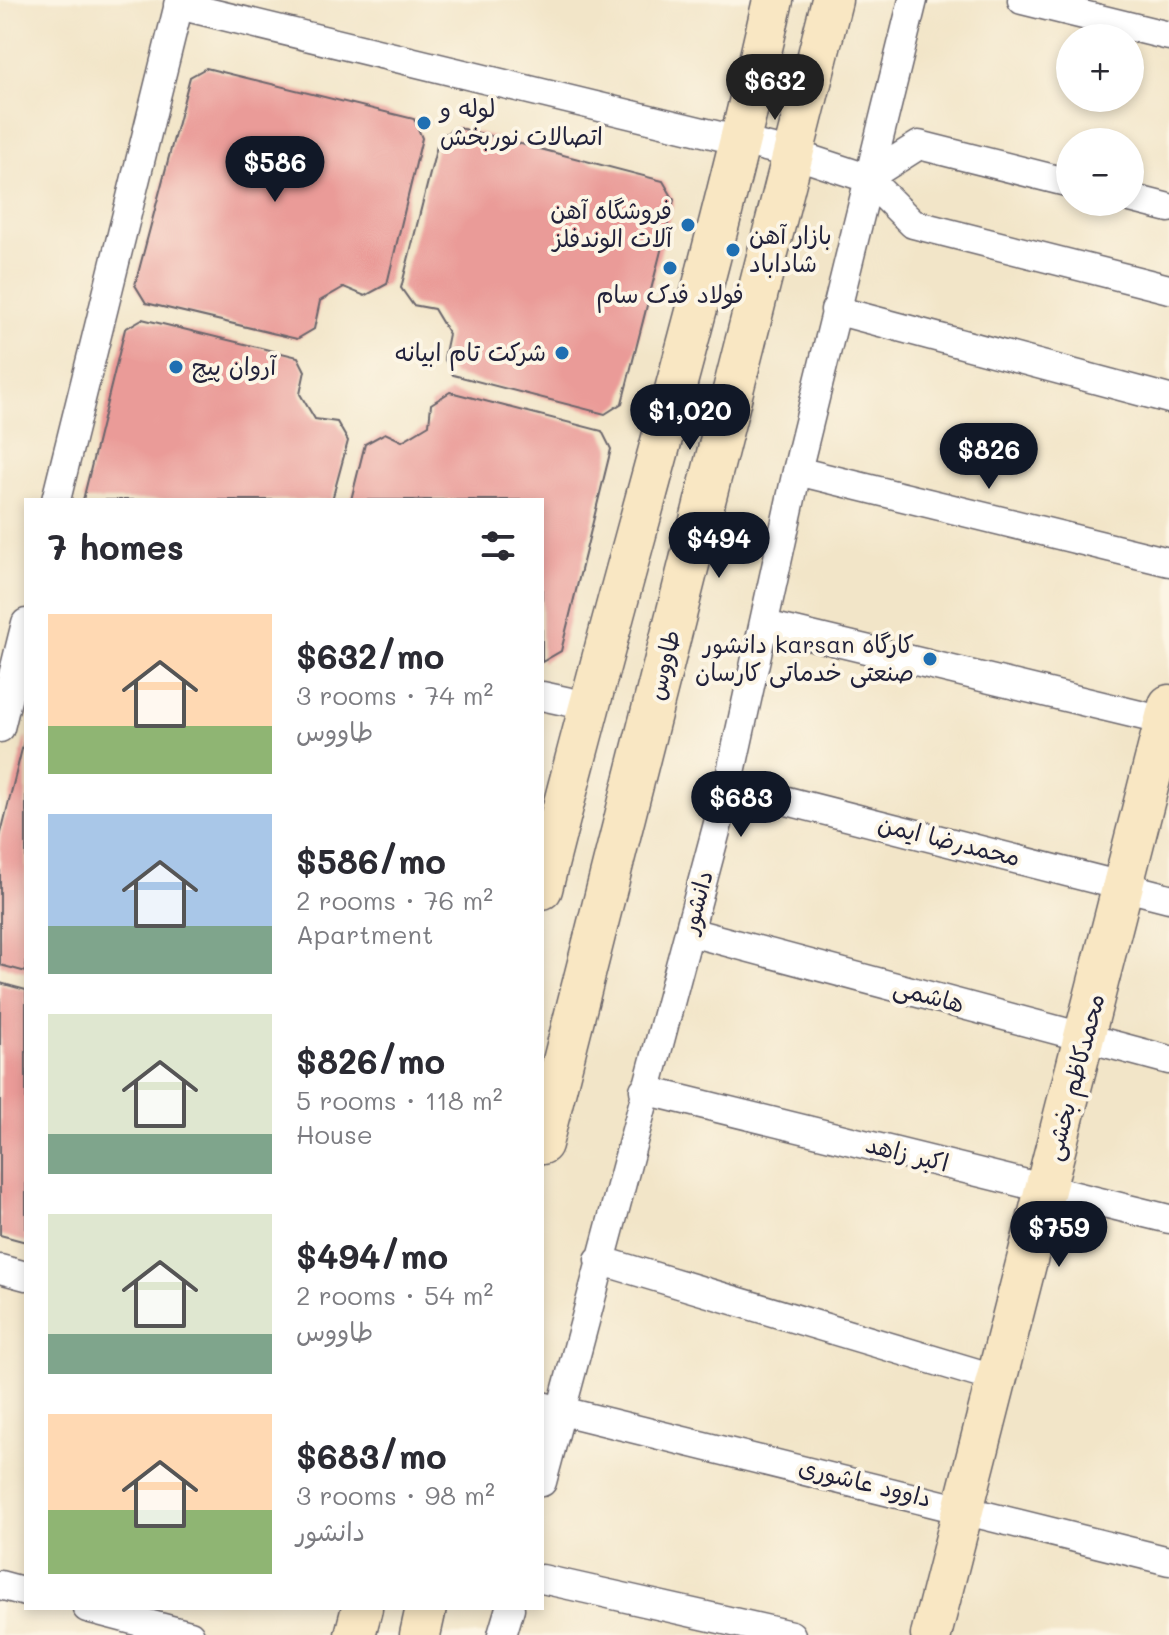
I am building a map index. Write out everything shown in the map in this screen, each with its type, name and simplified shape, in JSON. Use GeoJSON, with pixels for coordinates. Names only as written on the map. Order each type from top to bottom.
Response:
{"type":"FeatureCollection","features":[{"type":"Feature","properties":{"kind":"street"},"geometry":{"type":"LineString","coordinates":[[544,872],[554,788],[588,706],[742,139],[773,0]]}},
{"type":"Feature","properties":{"kind":"street","name":"طاووس"},"geometry":{"type":"LineString","coordinates":[[544,1136],[832,0]]}},
{"type":"Feature","properties":{"kind":"street","name":"دانشور"},"geometry":{"type":"LineString","coordinates":[[544,1465],[551,1407],[599,1260],[728,786],[766,625],[797,471],[913,0]]}},
{"type":"Feature","properties":{"kind":"street"},"geometry":{"type":"LineString","coordinates":[[1022,0],[1169,36]]}},
{"type":"Feature","properties":{"kind":"street"},"geometry":{"type":"LineString","coordinates":[[56,498],[179,2],[794,154],[867,178],[913,224],[1169,289]]}},
{"type":"Feature","properties":{"kind":"street"},"geometry":{"type":"LineString","coordinates":[[867,178],[919,145],[1056,179]]}},
{"type":"Feature","properties":{"kind":"street"},"geometry":{"type":"LineString","coordinates":[[1144,202],[1169,208]]}},
{"type":"Feature","properties":{"kind":"street"},"geometry":{"type":"LineString","coordinates":[[835,310],[1169,399]]}},
{"type":"Feature","properties":{"kind":"street"},"geometry":{"type":"LineString","coordinates":[[797,471],[1169,562]]}},
{"type":"Feature","properties":{"kind":"street"},"geometry":{"type":"LineString","coordinates":[[766,625],[1167,716]]}},
{"type":"Feature","properties":{"kind":"street"},"geometry":{"type":"LineString","coordinates":[[0,728],[22,655]]}},
{"type":"Feature","properties":{"kind":"street"},"geometry":{"type":"LineString","coordinates":[[544,696],[588,706]]}},
{"type":"Feature","properties":{"kind":"street","name":"محمدکاظم بخشی"},"geometry":{"type":"LineString","coordinates":[[931,1635],[1167,716]]}},
{"type":"Feature","properties":{"kind":"street","name":"محمدرضا ایمن"},"geometry":{"type":"LineString","coordinates":[[728,786],[1169,898]]}},
{"type":"Feature","properties":{"kind":"street","name":"هاشمی"},"geometry":{"type":"LineString","coordinates":[[690,932],[1169,1060]]}},
{"type":"Feature","properties":{"kind":"street","name":"اکبر زاهد"},"geometry":{"type":"LineString","coordinates":[[644,1090],[1169,1219]]}},
{"type":"Feature","properties":{"kind":"street"},"geometry":{"type":"LineString","coordinates":[[599,1260],[997,1379]]}},
{"type":"Feature","properties":{"kind":"street"},"geometry":{"type":"LineString","coordinates":[[0,1269],[24,1275]]}},
{"type":"Feature","properties":{"kind":"street","name":"داوود عاشوری"},"geometry":{"type":"LineString","coordinates":[[551,1407],[1169,1561]]}},
{"type":"Feature","properties":{"kind":"street"},"geometry":{"type":"LineString","coordinates":[[544,1579],[791,1635]]}},
{"type":"Feature","properties":{"kind":"street"},"geometry":{"type":"LineString","coordinates":[[0,1585],[24,1591]]}},
{"type":"Feature","properties":{"kind":"street"},"geometry":{"type":"LineString","coordinates":[[95,1610],[190,1635]]}},
{"type":"Feature","properties":{"kind":"street"},"geometry":{"type":"LineString","coordinates":[[355,1635],[361,1610]]}},
{"type":"Feature","properties":{"kind":"street"},"geometry":{"type":"LineString","coordinates":[[420,1635],[426,1610]]}},
{"type":"Feature","properties":{"kind":"street"},"geometry":{"type":"LineString","coordinates":[[502,1635],[509,1610]]}},
{"type":"Feature","properties":{"kind":"building"},"geometry":{"type":"Polygon","coordinates":[[[206,68],[414,119],[422,138],[387,284],[365,296],[344,287],[320,301],[314,329],[297,339],[146,303],[135,285],[190,77],[206,68]]]}},
{"type":"Feature","properties":{"kind":"building"},"geometry":{"type":"Polygon","coordinates":[[[456,127],[663,181],[674,200],[622,403],[605,414],[453,375],[444,358],[449,334],[434,309],[413,305],[401,288],[439,138],[456,127]]]}},
{"type":"Feature","properties":{"kind":"building"},"geometry":{"type":"Polygon","coordinates":[[[142,319],[298,357],[305,371],[300,394],[315,419],[337,422],[348,441],[333,498],[83,498],[125,329],[142,319]]]}},
{"type":"Feature","properties":{"kind":"building"},"geometry":{"type":"Polygon","coordinates":[[[450,392],[602,431],[611,449],[561,651],[544,661],[544,498],[352,498],[365,444],[385,433],[402,441],[429,425],[431,404],[450,392]]]}},
{"type":"Feature","properties":{"kind":"building"},"geometry":{"type":"Polygon","coordinates":[[[24,741],[24,971],[0,965],[0,837],[24,741]]]}},
{"type":"Feature","properties":{"kind":"building"},"geometry":{"type":"Polygon","coordinates":[[[0,983],[24,989],[24,1241],[0,1235],[0,983]]]}},
{"type":"Feature","properties":{"kind":"place","name":"لوله و اتصالات نوربخش"},"geometry":{"type":"Point","coordinates":[424,123]}},
{"type":"Feature","properties":{"kind":"place","name":"فروشگاه آهن آلات الوندفلز"},"geometry":{"type":"Point","coordinates":[688,225]}},
{"type":"Feature","properties":{"kind":"place","name":"بازار آهن شاداباد"},"geometry":{"type":"Point","coordinates":[733,250]}},
{"type":"Feature","properties":{"kind":"place","name":"فولاد فدک سام"},"geometry":{"type":"Point","coordinates":[670,268]}},
{"type":"Feature","properties":{"kind":"place","name":"شرکت تام ابیانه"},"geometry":{"type":"Point","coordinates":[562,353]}},
{"type":"Feature","properties":{"kind":"place","name":"آروان پیچ"},"geometry":{"type":"Point","coordinates":[176,367]}},
{"type":"Feature","properties":{"kind":"place","name":"دانشور karsan کارگاه صنعتی خدماتی کارسان"},"geometry":{"type":"Point","coordinates":[930,659]}}]}
